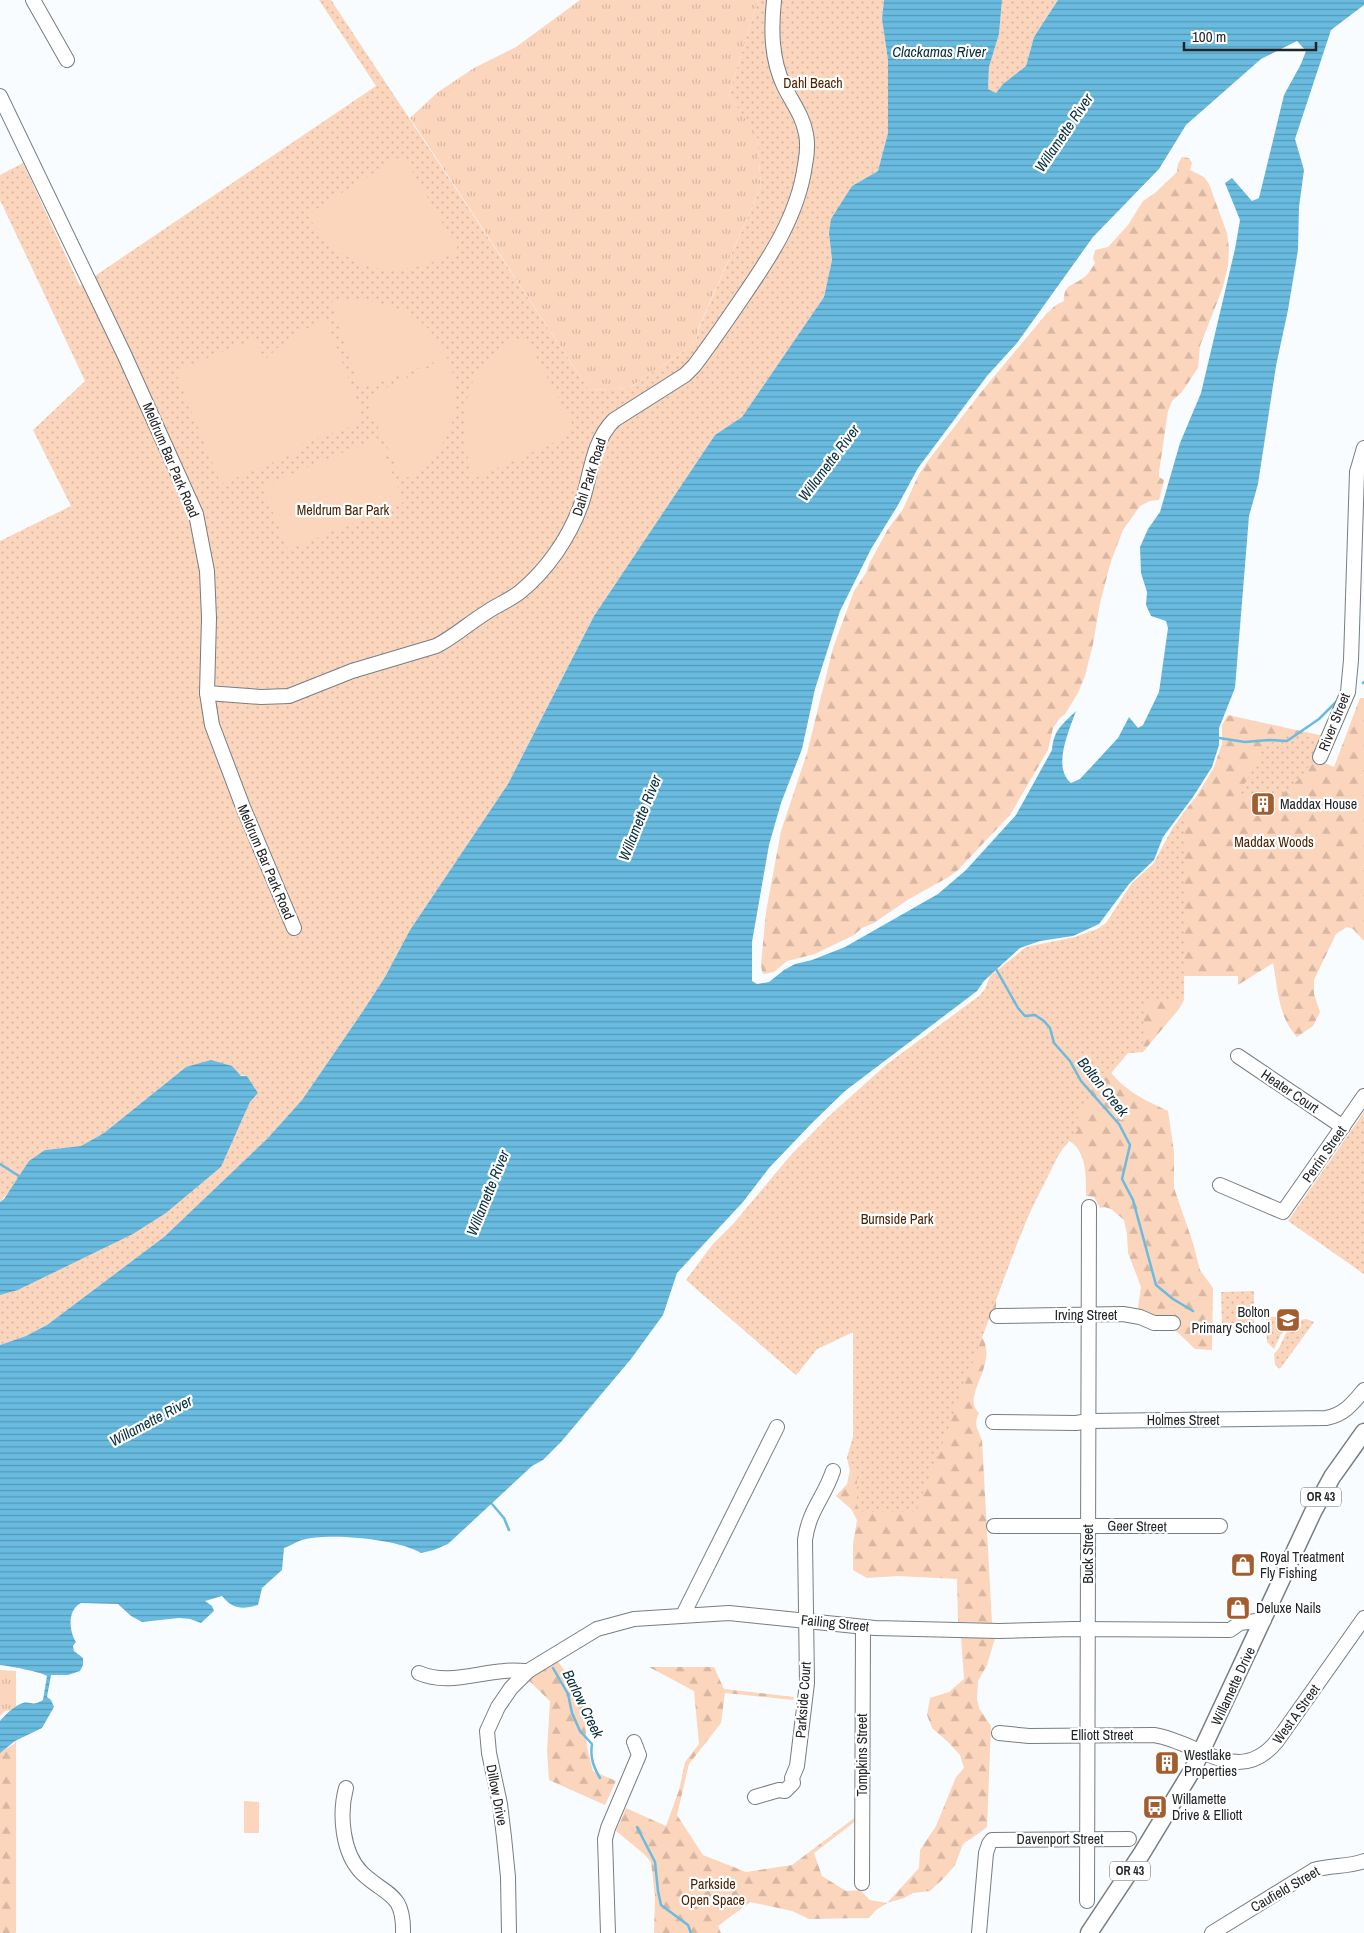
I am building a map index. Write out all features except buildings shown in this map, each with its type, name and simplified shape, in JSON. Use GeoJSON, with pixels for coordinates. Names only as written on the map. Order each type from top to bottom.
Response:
{"type":"FeatureCollection","features":[{"type":"Feature","properties":{"kind":"main road","name":"Willamette Drive"},"geometry":{"type":"LineString","coordinates":[[1089,1933],[1170,1809],[1202,1751],[1327,1486],[1349,1450],[1364,1432]]}},
{"type":"Feature","properties":{"kind":"street"},"geometry":{"type":"LineString","coordinates":[[33,0],[66,60]]}},
{"type":"Feature","properties":{"kind":"street","name":"Dahl Park Road"},"geometry":{"type":"LineString","coordinates":[[207,693],[261,698],[289,696],[352,671],[436,646],[518,593],[548,563],[569,533],[577,516],[587,486],[596,447],[605,430],[614,420],[685,375],[694,366],[752,284],[778,243],[793,212],[804,175],[807,136],[802,119],[784,85],[775,62],[774,0]]}},
{"type":"Feature","properties":{"kind":"street","name":"Meldrum Bar Park Road"},"geometry":{"type":"LineString","coordinates":[[0,96],[126,358],[196,514],[204,548],[208,580],[207,693],[210,719],[220,748],[294,928]]}},
{"type":"Feature","properties":{"kind":"street","name":"River Street"},"geometry":{"type":"LineString","coordinates":[[1320,757],[1348,692],[1351,660],[1357,472],[1364,450]]}},
{"type":"Feature","properties":{"kind":"street","name":"Heater Court"},"geometry":{"type":"LineString","coordinates":[[1238,1056],[1342,1127]]}},
{"type":"Feature","properties":{"kind":"street","name":"Perrin Street"},"geometry":{"type":"LineString","coordinates":[[1220,1185],[1283,1212],[1364,1096]]}},
{"type":"Feature","properties":{"kind":"street","name":"Buck Street"},"geometry":{"type":"LineString","coordinates":[[1087,1901],[1090,1207]]}},
{"type":"Feature","properties":{"kind":"street","name":"Irving Street"},"geometry":{"type":"LineString","coordinates":[[997,1316],[1123,1314],[1140,1317],[1154,1323],[1173,1323]]}},
{"type":"Feature","properties":{"kind":"street","name":"Holmes Street"},"geometry":{"type":"LineString","coordinates":[[993,1422],[1009,1424],[1076,1424],[1089,1420],[1326,1418],[1339,1415],[1364,1390]]}},
{"type":"Feature","properties":{"kind":"street"},"geometry":{"type":"LineString","coordinates":[[683,1615],[777,1427]]}},
{"type":"Feature","properties":{"kind":"street","name":"Parkside Court"},"geometry":{"type":"LineString","coordinates":[[755,1797],[779,1790],[780,1785],[786,1779],[792,1778],[797,1766],[807,1683],[805,1540],[811,1513],[826,1492],[834,1471]]}},
{"type":"Feature","properties":{"kind":"street","name":"Geer Street"},"geometry":{"type":"LineString","coordinates":[[994,1526],[1220,1526]]}},
{"type":"Feature","properties":{"kind":"street","name":"Failing Street"},"geometry":{"type":"LineString","coordinates":[[528,1671],[592,1631],[634,1618],[737,1613],[863,1627],[999,1631],[1036,1629],[1230,1630],[1240,1623],[1264,1620]]}},
{"type":"Feature","properties":{"kind":"street","name":"West A Street"},"geometry":{"type":"LineString","coordinates":[[1202,1751],[1220,1760],[1233,1762],[1256,1759],[1269,1750],[1364,1618]]}},
{"type":"Feature","properties":{"kind":"street","name":"Tompkins Street"},"geometry":{"type":"LineString","coordinates":[[862,1883],[863,1627]]}},
{"type":"Feature","properties":{"kind":"street"},"geometry":{"type":"LineString","coordinates":[[419,1673],[430,1678],[446,1680],[505,1670],[528,1671]]}},
{"type":"Feature","properties":{"kind":"street","name":"Dillow Drive"},"geometry":{"type":"LineString","coordinates":[[509,1933],[508,1877],[504,1837],[487,1738],[490,1724],[498,1707],[511,1688],[528,1671]]}},
{"type":"Feature","properties":{"kind":"street","name":"Elliott Street"},"geometry":{"type":"LineString","coordinates":[[999,1733],[1029,1736],[1164,1736],[1202,1751]]}},
{"type":"Feature","properties":{"kind":"street"},"geometry":{"type":"LineString","coordinates":[[608,1933],[605,1839],[639,1755],[634,1742]]}},
{"type":"Feature","properties":{"kind":"street"},"geometry":{"type":"LineString","coordinates":[[346,1788],[343,1800],[344,1831],[349,1855],[363,1874],[389,1892],[396,1900],[401,1911],[403,1933]]}},
{"type":"Feature","properties":{"kind":"street","name":"Davenport Street"},"geometry":{"type":"LineString","coordinates":[[979,1933],[986,1853],[992,1840],[1129,1839]]}},
{"type":"Feature","properties":{"kind":"street","name":"Caufield Street"},"geometry":{"type":"LineString","coordinates":[[1212,1933],[1314,1870],[1333,1865],[1364,1861]]}},
{"type":"Feature","properties":{"kind":"green space","name":"Meldrum Bar Park"},"geometry":{"type":"Polygon","coordinates":[[[319,0],[331,0],[589,390],[629,388],[696,343],[698,330],[761,187],[757,136],[729,95],[758,0],[884,0],[882,19],[888,60],[888,133],[878,171],[852,186],[829,233],[832,260],[824,297],[742,417],[715,435],[594,616],[508,784],[410,930],[385,977],[363,1011],[302,1100],[267,1139],[164,1237],[47,1325],[26,1336],[0,1345],[0,1295],[18,1290],[133,1234],[166,1213],[221,1167],[250,1102],[258,1093],[247,1076],[186,1067],[104,1133],[81,1146],[45,1150],[0,1202],[0,541],[71,506],[33,430],[85,381],[0,200],[0,175],[23,163],[80,286],[376,86],[319,0]]]}},
{"type":"Feature","properties":{"kind":"green space"},"geometry":{"type":"Polygon","coordinates":[[[580,0],[758,0],[729,95],[757,135],[761,187],[698,329],[696,343],[629,388],[589,390],[410,118],[438,92],[474,68],[516,47],[580,0]]]}},
{"type":"Feature","properties":{"kind":"green space"},"geometry":{"type":"Polygon","coordinates":[[[1002,0],[1058,0],[1034,37],[1026,66],[1003,84],[996,93],[988,89],[989,67],[999,34],[1002,0]]]}},
{"type":"Feature","properties":{"kind":"green space"},"geometry":{"type":"Polygon","coordinates":[[[1182,157],[1189,158],[1192,163],[1190,170],[1204,177],[1209,184],[1227,233],[1228,265],[1223,287],[1200,346],[1198,368],[1182,392],[1172,401],[1168,411],[1159,472],[1159,477],[1164,480],[1159,500],[1150,501],[1140,506],[1123,530],[1111,561],[1085,676],[1078,693],[1065,714],[1053,728],[1048,750],[1010,815],[958,870],[909,899],[874,923],[862,928],[854,935],[815,954],[787,961],[774,972],[764,974],[761,964],[766,912],[781,831],[807,753],[833,648],[854,591],[866,573],[888,529],[903,509],[918,476],[927,462],[982,391],[1047,313],[1064,301],[1065,292],[1069,286],[1085,277],[1095,263],[1093,258],[1095,250],[1108,247],[1128,225],[1143,201],[1155,193],[1177,172],[1178,164],[1182,157]]]}},
{"type":"Feature","properties":{"kind":"green space"},"geometry":{"type":"Polygon","coordinates":[[[397,158],[406,161],[459,251],[436,261],[414,267],[394,270],[374,268],[356,262],[339,251],[307,215],[397,158]]]}},
{"type":"Feature","properties":{"kind":"green space"},"geometry":{"type":"Polygon","coordinates":[[[352,299],[383,304],[409,314],[430,331],[448,357],[363,388],[359,386],[331,302],[352,299]]]}},
{"type":"Feature","properties":{"kind":"green space"},"geometry":{"type":"Polygon","coordinates":[[[326,320],[361,411],[359,424],[298,445],[300,451],[221,484],[175,371],[255,339],[264,361],[292,337],[326,320]]]}},
{"type":"Feature","properties":{"kind":"green space"},"geometry":{"type":"Polygon","coordinates":[[[525,336],[572,423],[568,436],[473,479],[466,444],[465,426],[469,391],[476,375],[487,360],[504,346],[525,336]]]}},
{"type":"Feature","properties":{"kind":"green space"},"geometry":{"type":"Polygon","coordinates":[[[449,358],[456,391],[455,409],[448,434],[441,446],[424,466],[402,480],[367,403],[369,396],[449,358]]]}},
{"type":"Feature","properties":{"kind":"green space"},"geometry":{"type":"Polygon","coordinates":[[[378,438],[404,502],[288,550],[262,486],[378,438]]]}},
{"type":"Feature","properties":{"kind":"green space","name":"Maddax Woods"},"geometry":{"type":"Polygon","coordinates":[[[1360,698],[1364,698],[1364,941],[1353,929],[1347,927],[1336,934],[1314,980],[1314,994],[1320,1012],[1313,1026],[1297,1037],[1291,1029],[1282,1012],[1273,963],[1238,985],[1238,976],[1184,976],[1184,1000],[1179,1009],[1143,1052],[1128,1053],[1111,1073],[1124,1086],[1137,1095],[1168,1111],[1174,1152],[1174,1188],[1200,1270],[1213,1288],[1212,1350],[1195,1349],[1175,1330],[1175,1319],[1137,1314],[1141,1287],[1128,1253],[1124,1220],[1111,1209],[1100,1208],[1094,1197],[1086,1196],[1082,1158],[1075,1145],[1069,1141],[1052,1165],[1033,1205],[996,1300],[996,1311],[990,1316],[982,1337],[986,1348],[986,1358],[976,1389],[974,1406],[979,1413],[976,1421],[982,1440],[992,1623],[958,1622],[957,1579],[898,1576],[867,1578],[853,1570],[853,1544],[857,1520],[851,1509],[836,1496],[847,1484],[850,1470],[847,1458],[853,1437],[853,1332],[817,1349],[796,1375],[695,1288],[710,1270],[1100,948],[1184,832],[1184,812],[1198,794],[1214,767],[1222,744],[1222,725],[1228,715],[1324,736],[1315,759],[1334,767],[1360,698]]]}},
{"type":"Feature","properties":{"kind":"green space"},"geometry":{"type":"Polygon","coordinates":[[[1289,733],[1319,739],[1313,761],[1297,781],[1280,796],[1238,795],[1257,763],[1262,748],[1289,733]]]}},
{"type":"Feature","properties":{"kind":"green space","name":"Burnside Park"},"geometry":{"type":"Polygon","coordinates":[[[1184,812],[1184,1000],[1144,1000],[1143,1052],[1128,1053],[1111,1073],[1091,1073],[1091,1097],[1077,1116],[1078,1130],[1061,1150],[1025,1222],[936,1461],[915,1512],[857,1512],[857,1470],[850,1470],[847,1458],[853,1437],[853,1332],[817,1349],[796,1375],[686,1280],[712,1245],[734,1223],[790,1156],[829,1116],[887,1064],[979,996],[985,989],[990,976],[1026,947],[1075,937],[1097,929],[1106,923],[1132,883],[1153,864],[1172,829],[1184,812]]]}},
{"type":"Feature","properties":{"kind":"green space"},"geometry":{"type":"Polygon","coordinates":[[[1364,1112],[1364,1274],[1288,1221],[1364,1112]]]}},
{"type":"Feature","properties":{"kind":"green space"},"geometry":{"type":"Polygon","coordinates":[[[1254,1291],[1254,1329],[1222,1329],[1221,1292],[1254,1291]]]}},
{"type":"Feature","properties":{"kind":"green space"},"geometry":{"type":"Polygon","coordinates":[[[1266,1317],[1282,1317],[1292,1324],[1281,1334],[1274,1349],[1267,1342],[1266,1317]]]}},
{"type":"Feature","properties":{"kind":"green space"},"geometry":{"type":"Polygon","coordinates":[[[1306,1319],[1314,1322],[1280,1369],[1275,1365],[1274,1354],[1287,1331],[1301,1327],[1301,1320],[1306,1319]]]}},
{"type":"Feature","properties":{"kind":"green space"},"geometry":{"type":"Polygon","coordinates":[[[961,1637],[995,1638],[987,1665],[978,1681],[977,1699],[979,1708],[991,1726],[987,1827],[963,1844],[955,1865],[930,1891],[913,1893],[887,1903],[919,1868],[920,1850],[936,1826],[956,1777],[964,1768],[960,1755],[932,1728],[927,1715],[930,1698],[949,1692],[964,1679],[961,1637]]]}},
{"type":"Feature","properties":{"kind":"green space"},"geometry":{"type":"Polygon","coordinates":[[[557,1660],[583,1696],[587,1747],[593,1771],[616,1781],[605,1805],[549,1780],[547,1751],[550,1701],[529,1681],[541,1669],[557,1660]]]}},
{"type":"Feature","properties":{"kind":"green space","name":"Parkside Open Space"},"geometry":{"type":"Polygon","coordinates":[[[649,1667],[714,1667],[724,1689],[794,1697],[793,1700],[725,1693],[721,1723],[689,1764],[677,1815],[703,1855],[746,1872],[792,1865],[857,1816],[857,1820],[814,1853],[822,1876],[846,1891],[860,1890],[870,1900],[887,1903],[876,1910],[869,1918],[809,1919],[792,1911],[750,1902],[718,1926],[721,1933],[654,1933],[655,1896],[651,1862],[616,1831],[626,1808],[666,1826],[679,1790],[685,1762],[699,1744],[694,1691],[649,1667]]]}},
{"type":"Feature","properties":{"kind":"green space"},"geometry":{"type":"Polygon","coordinates":[[[0,1670],[16,1671],[16,1710],[5,1711],[0,1716],[0,1670]]]}},
{"type":"Feature","properties":{"kind":"green space"},"geometry":{"type":"Polygon","coordinates":[[[16,1740],[16,1933],[0,1933],[0,1752],[14,1744],[16,1740]]]}},
{"type":"Feature","properties":{"kind":"green space"},"geometry":{"type":"Polygon","coordinates":[[[244,1801],[259,1802],[259,1833],[244,1833],[244,1801]]]}},
{"type":"Feature","properties":{"kind":"water"},"geometry":{"type":"Polygon","coordinates":[[[884,0],[1002,0],[999,34],[989,67],[988,89],[996,93],[1003,84],[1026,66],[1034,37],[1058,0],[1364,0],[1364,5],[1331,30],[1295,139],[1304,170],[1299,207],[1298,250],[1276,366],[1258,484],[1249,516],[1235,688],[1219,728],[1219,745],[1212,767],[1193,797],[1163,837],[1154,860],[1129,884],[1099,924],[1073,936],[1040,941],[1020,948],[984,981],[977,991],[845,1091],[813,1122],[769,1168],[743,1202],[677,1273],[663,1315],[631,1359],[561,1442],[543,1460],[532,1466],[448,1544],[421,1553],[397,1544],[363,1538],[328,1537],[302,1540],[284,1548],[282,1570],[262,1588],[258,1605],[247,1608],[234,1606],[222,1596],[205,1601],[212,1606],[214,1611],[201,1623],[179,1618],[142,1622],[131,1616],[118,1604],[81,1603],[76,1606],[71,1616],[71,1627],[76,1642],[73,1646],[74,1651],[83,1658],[83,1665],[80,1671],[68,1675],[51,1675],[47,1697],[51,1700],[54,1707],[42,1728],[15,1741],[0,1753],[0,1721],[10,1710],[20,1704],[36,1703],[43,1700],[47,1676],[0,1665],[0,1345],[26,1336],[47,1325],[164,1237],[267,1139],[302,1100],[363,1011],[385,977],[410,930],[508,784],[594,616],[715,435],[742,417],[824,297],[832,260],[829,233],[831,219],[852,186],[878,171],[888,133],[888,60],[882,19],[884,0]],[[1297,41],[1261,59],[1186,125],[1159,169],[1093,237],[1017,343],[987,376],[918,468],[871,549],[840,611],[815,689],[802,749],[781,803],[769,845],[752,942],[752,981],[757,984],[769,982],[795,964],[812,960],[845,947],[938,894],[966,870],[1016,815],[1052,750],[1057,732],[1076,711],[1066,738],[1062,758],[1065,776],[1071,783],[1080,779],[1118,738],[1129,717],[1138,728],[1143,725],[1159,692],[1168,628],[1166,621],[1151,616],[1146,605],[1147,592],[1141,573],[1140,547],[1148,529],[1160,512],[1180,443],[1201,393],[1235,249],[1240,220],[1225,183],[1232,178],[1252,201],[1259,198],[1284,95],[1306,51],[1297,41]]]}},
{"type":"Feature","properties":{"kind":"water"},"geometry":{"type":"Polygon","coordinates":[[[211,1060],[232,1066],[241,1076],[247,1076],[258,1093],[250,1102],[221,1167],[166,1213],[133,1234],[18,1290],[0,1295],[0,1202],[4,1199],[29,1161],[45,1150],[81,1146],[104,1133],[186,1067],[211,1060]]]}},
{"type":"Feature","properties":{"kind":"waterway"},"geometry":{"type":"LineString","coordinates":[[1219,738],[1245,742],[1287,741],[1319,719],[1337,701]]}},
{"type":"Feature","properties":{"kind":"waterway","name":"Bolton Creek"},"geometry":{"type":"LineString","coordinates":[[996,969],[1018,1008],[1025,1016],[1035,1015],[1044,1021],[1050,1028],[1054,1043],[1070,1061],[1081,1081],[1119,1124],[1130,1145],[1122,1179],[1133,1200],[1156,1285],[1173,1299],[1193,1311]]}},
{"type":"Feature","properties":{"kind":"waterway"},"geometry":{"type":"LineString","coordinates":[[0,1164],[19,1176]]}},
{"type":"Feature","properties":{"kind":"waterway","name":"Barlow Creek"},"geometry":{"type":"LineString","coordinates":[[492,1504],[504,1518],[509,1530]]}},
{"type":"Feature","properties":{"kind":"waterway","name":"Barlow Creek"},"geometry":{"type":"LineString","coordinates":[[553,1668],[568,1694],[572,1713],[580,1731],[592,1744],[591,1753],[600,1778]]}},
{"type":"Feature","properties":{"kind":"waterway","name":"Barlow Creek"},"geometry":{"type":"LineString","coordinates":[[637,1827],[655,1862],[661,1905],[688,1925],[691,1933]]}},
{"type":"Feature","properties":{"kind":"place","name":"Maddax House"},"geometry":{"type":"Point","coordinates":[1263,804]}},
{"type":"Feature","properties":{"kind":"place","name":"Bolton Primary School"},"geometry":{"type":"Point","coordinates":[1288,1320]}},
{"type":"Feature","properties":{"kind":"place","name":"Royal Treatment Fly Fishing"},"geometry":{"type":"Point","coordinates":[1243,1565]}},
{"type":"Feature","properties":{"kind":"place","name":"Deluxe Nails"},"geometry":{"type":"Point","coordinates":[1238,1608]}},
{"type":"Feature","properties":{"kind":"place","name":"Westlake Properties"},"geometry":{"type":"Point","coordinates":[1167,1763]}},
{"type":"Feature","properties":{"kind":"place","name":"Willamette Drive & Elliott"},"geometry":{"type":"Point","coordinates":[1155,1807]}},
{"type":"Feature","properties":{"kind":"water label","name":"Clackamas River"},"geometry":{"type":"Point","coordinates":[939,52]}},
{"type":"Feature","properties":{"kind":"water label","name":"Willamette River"},"geometry":{"type":"Point","coordinates":[1064,133]}},
{"type":"Feature","properties":{"kind":"water label","name":"Willamette River"},"geometry":{"type":"Point","coordinates":[829,463]}},
{"type":"Feature","properties":{"kind":"water label","name":"Willamette River"},"geometry":{"type":"Point","coordinates":[640,818]}},
{"type":"Feature","properties":{"kind":"water label","name":"Willamette River"},"geometry":{"type":"Point","coordinates":[488,1193]}},
{"type":"Feature","properties":{"kind":"water label","name":"Willamette River"},"geometry":{"type":"Point","coordinates":[151,1421]}},
{"type":"Feature","properties":{"kind":"park label","name":"Dahl Beach"},"geometry":{"type":"Point","coordinates":[813,83]}}]}
